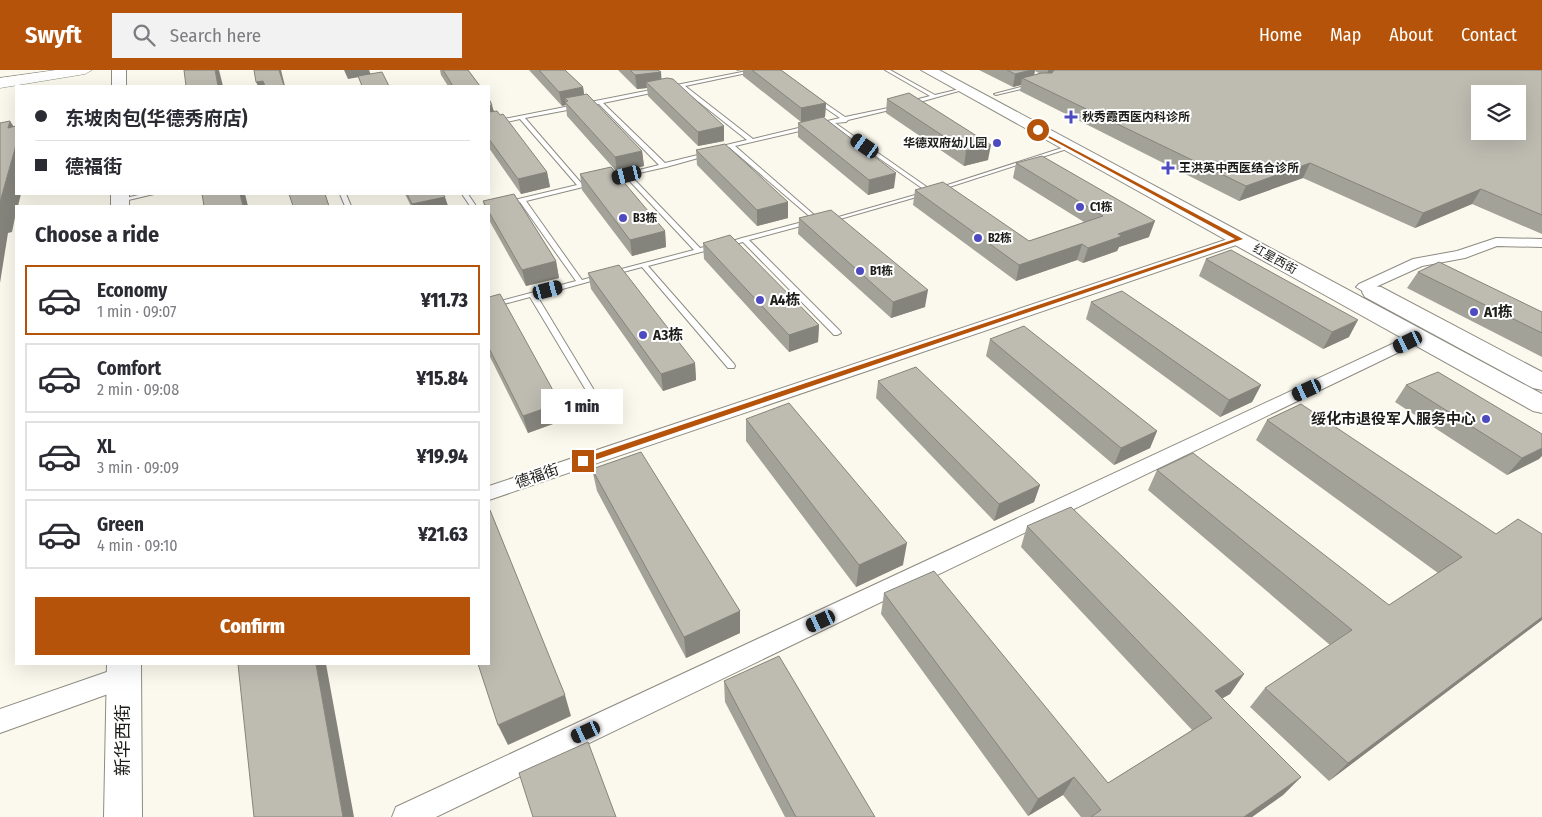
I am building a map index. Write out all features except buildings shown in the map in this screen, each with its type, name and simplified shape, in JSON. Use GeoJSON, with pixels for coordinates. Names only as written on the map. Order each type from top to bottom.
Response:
{"type":"FeatureCollection","features":[{"type":"Feature","properties":{"kind":"main road"},"geometry":{"type":"LineString","coordinates":[[0,83],[85,70]]}},
{"type":"Feature","properties":{"kind":"main road"},"geometry":{"type":"LineString","coordinates":[[119,70],[119,85]]}},
{"type":"Feature","properties":{"kind":"main road","name":"红星西街"},"geometry":{"type":"LineString","coordinates":[[928,70],[981,92],[1259,232],[1542,382]]}},
{"type":"Feature","properties":{"kind":"main road","name":"红星西街"},"geometry":{"type":"LineString","coordinates":[[950,70],[981,92],[1070,147],[1542,405]]}},
{"type":"Feature","properties":{"kind":"main road"},"geometry":{"type":"LineString","coordinates":[[1240,239],[1259,232]]}},
{"type":"Feature","properties":{"kind":"main road","name":"新华西街"},"geometry":{"type":"LineString","coordinates":[[123,817],[124,670]]}},
{"type":"Feature","properties":{"kind":"street"},"geometry":{"type":"LineString","coordinates":[[1030,74],[1041,83]]}},
{"type":"Feature","properties":{"kind":"street","name":"德福街"},"geometry":{"type":"LineString","coordinates":[[490,493],[1240,239]]}},
{"type":"Feature","properties":{"kind":"street"},"geometry":{"type":"LineString","coordinates":[[1364,287],[1418,262],[1460,255],[1496,242],[1542,243]]}},
{"type":"Feature","properties":{"kind":"street"},"geometry":{"type":"LineString","coordinates":[[406,817],[1418,338]]}},
{"type":"Feature","properties":{"kind":"street"},"geometry":{"type":"LineString","coordinates":[[0,721],[124,670]]}},
{"type":"Feature","properties":{"kind":"lane"},"geometry":{"type":"LineString","coordinates":[[490,124],[759,70]]}},
{"type":"Feature","properties":{"kind":"lane"},"geometry":{"type":"LineString","coordinates":[[887,70],[936,96]]}},
{"type":"Feature","properties":{"kind":"lane"},"geometry":{"type":"LineString","coordinates":[[490,208],[720,152],[724,147],[846,120],[936,96],[981,92],[1041,83]]}},
{"type":"Feature","properties":{"kind":"lane"},"geometry":{"type":"LineString","coordinates":[[680,85],[752,141]]}},
{"type":"Feature","properties":{"kind":"lane"},"geometry":{"type":"LineString","coordinates":[[814,98],[846,120]]}},
{"type":"Feature","properties":{"kind":"lane"},"geometry":{"type":"LineString","coordinates":[[599,101],[664,166]]}},
{"type":"Feature","properties":{"kind":"lane"},"geometry":{"type":"LineString","coordinates":[[521,117],[581,186]]}},
{"type":"Feature","properties":{"kind":"lane"},"geometry":{"type":"LineString","coordinates":[[832,123],[931,192]]}},
{"type":"Feature","properties":{"kind":"lane"},"geometry":{"type":"LineString","coordinates":[[731,146],[817,220]]}},
{"type":"Feature","properties":{"kind":"lane"},"geometry":{"type":"LineString","coordinates":[[490,306],[817,220],[834,220],[931,192],[1070,147]]}},
{"type":"Feature","properties":{"kind":"lane"},"geometry":{"type":"LineString","coordinates":[[627,175],[699,251]]}},
{"type":"Feature","properties":{"kind":"lane"},"geometry":{"type":"LineString","coordinates":[[120,200],[146,195]]}},
{"type":"Feature","properties":{"kind":"lane"},"geometry":{"type":"LineString","coordinates":[[522,200],[580,282]]}},
{"type":"Feature","properties":{"kind":"lane"},"geometry":{"type":"LineString","coordinates":[[744,239],[837,333]]}},
{"type":"Feature","properties":{"kind":"lane"},"geometry":{"type":"LineString","coordinates":[[644,265],[731,366]]}},
{"type":"Feature","properties":{"kind":"lane"},"geometry":{"type":"LineString","coordinates":[[532,294],[599,405]]}},
{"type":"Feature","properties":{"kind":"place","name":"秋秀霞西医内科诊所"},"geometry":{"type":"Point","coordinates":[1071,117]}},
{"type":"Feature","properties":{"kind":"place","name":"华德双府幼儿园"},"geometry":{"type":"Point","coordinates":[997,143]}},
{"type":"Feature","properties":{"kind":"place","name":"王洪英中西医结合诊所"},"geometry":{"type":"Point","coordinates":[1168,168]}},
{"type":"Feature","properties":{"kind":"place","name":"C1栋"},"geometry":{"type":"Point","coordinates":[1080,207]}},
{"type":"Feature","properties":{"kind":"place","name":"B3栋"},"geometry":{"type":"Point","coordinates":[623,218]}},
{"type":"Feature","properties":{"kind":"place","name":"B2栋"},"geometry":{"type":"Point","coordinates":[978,238]}},
{"type":"Feature","properties":{"kind":"place","name":"B1栋"},"geometry":{"type":"Point","coordinates":[860,271]}},
{"type":"Feature","properties":{"kind":"place","name":"A4栋"},"geometry":{"type":"Point","coordinates":[760,300]}},
{"type":"Feature","properties":{"kind":"place","name":"A1栋"},"geometry":{"type":"Point","coordinates":[1474,312]}},
{"type":"Feature","properties":{"kind":"place","name":"A3栋"},"geometry":{"type":"Point","coordinates":[643,335]}},
{"type":"Feature","properties":{"kind":"place","name":"绥化市退役军人服务中心"},"geometry":{"type":"Point","coordinates":[1486,419]}},
{"type":"Feature","properties":{"kind":"route"},"geometry":{"type":"LineString","coordinates":[[583,461],[1240,239],[1038,130]]}}]}
